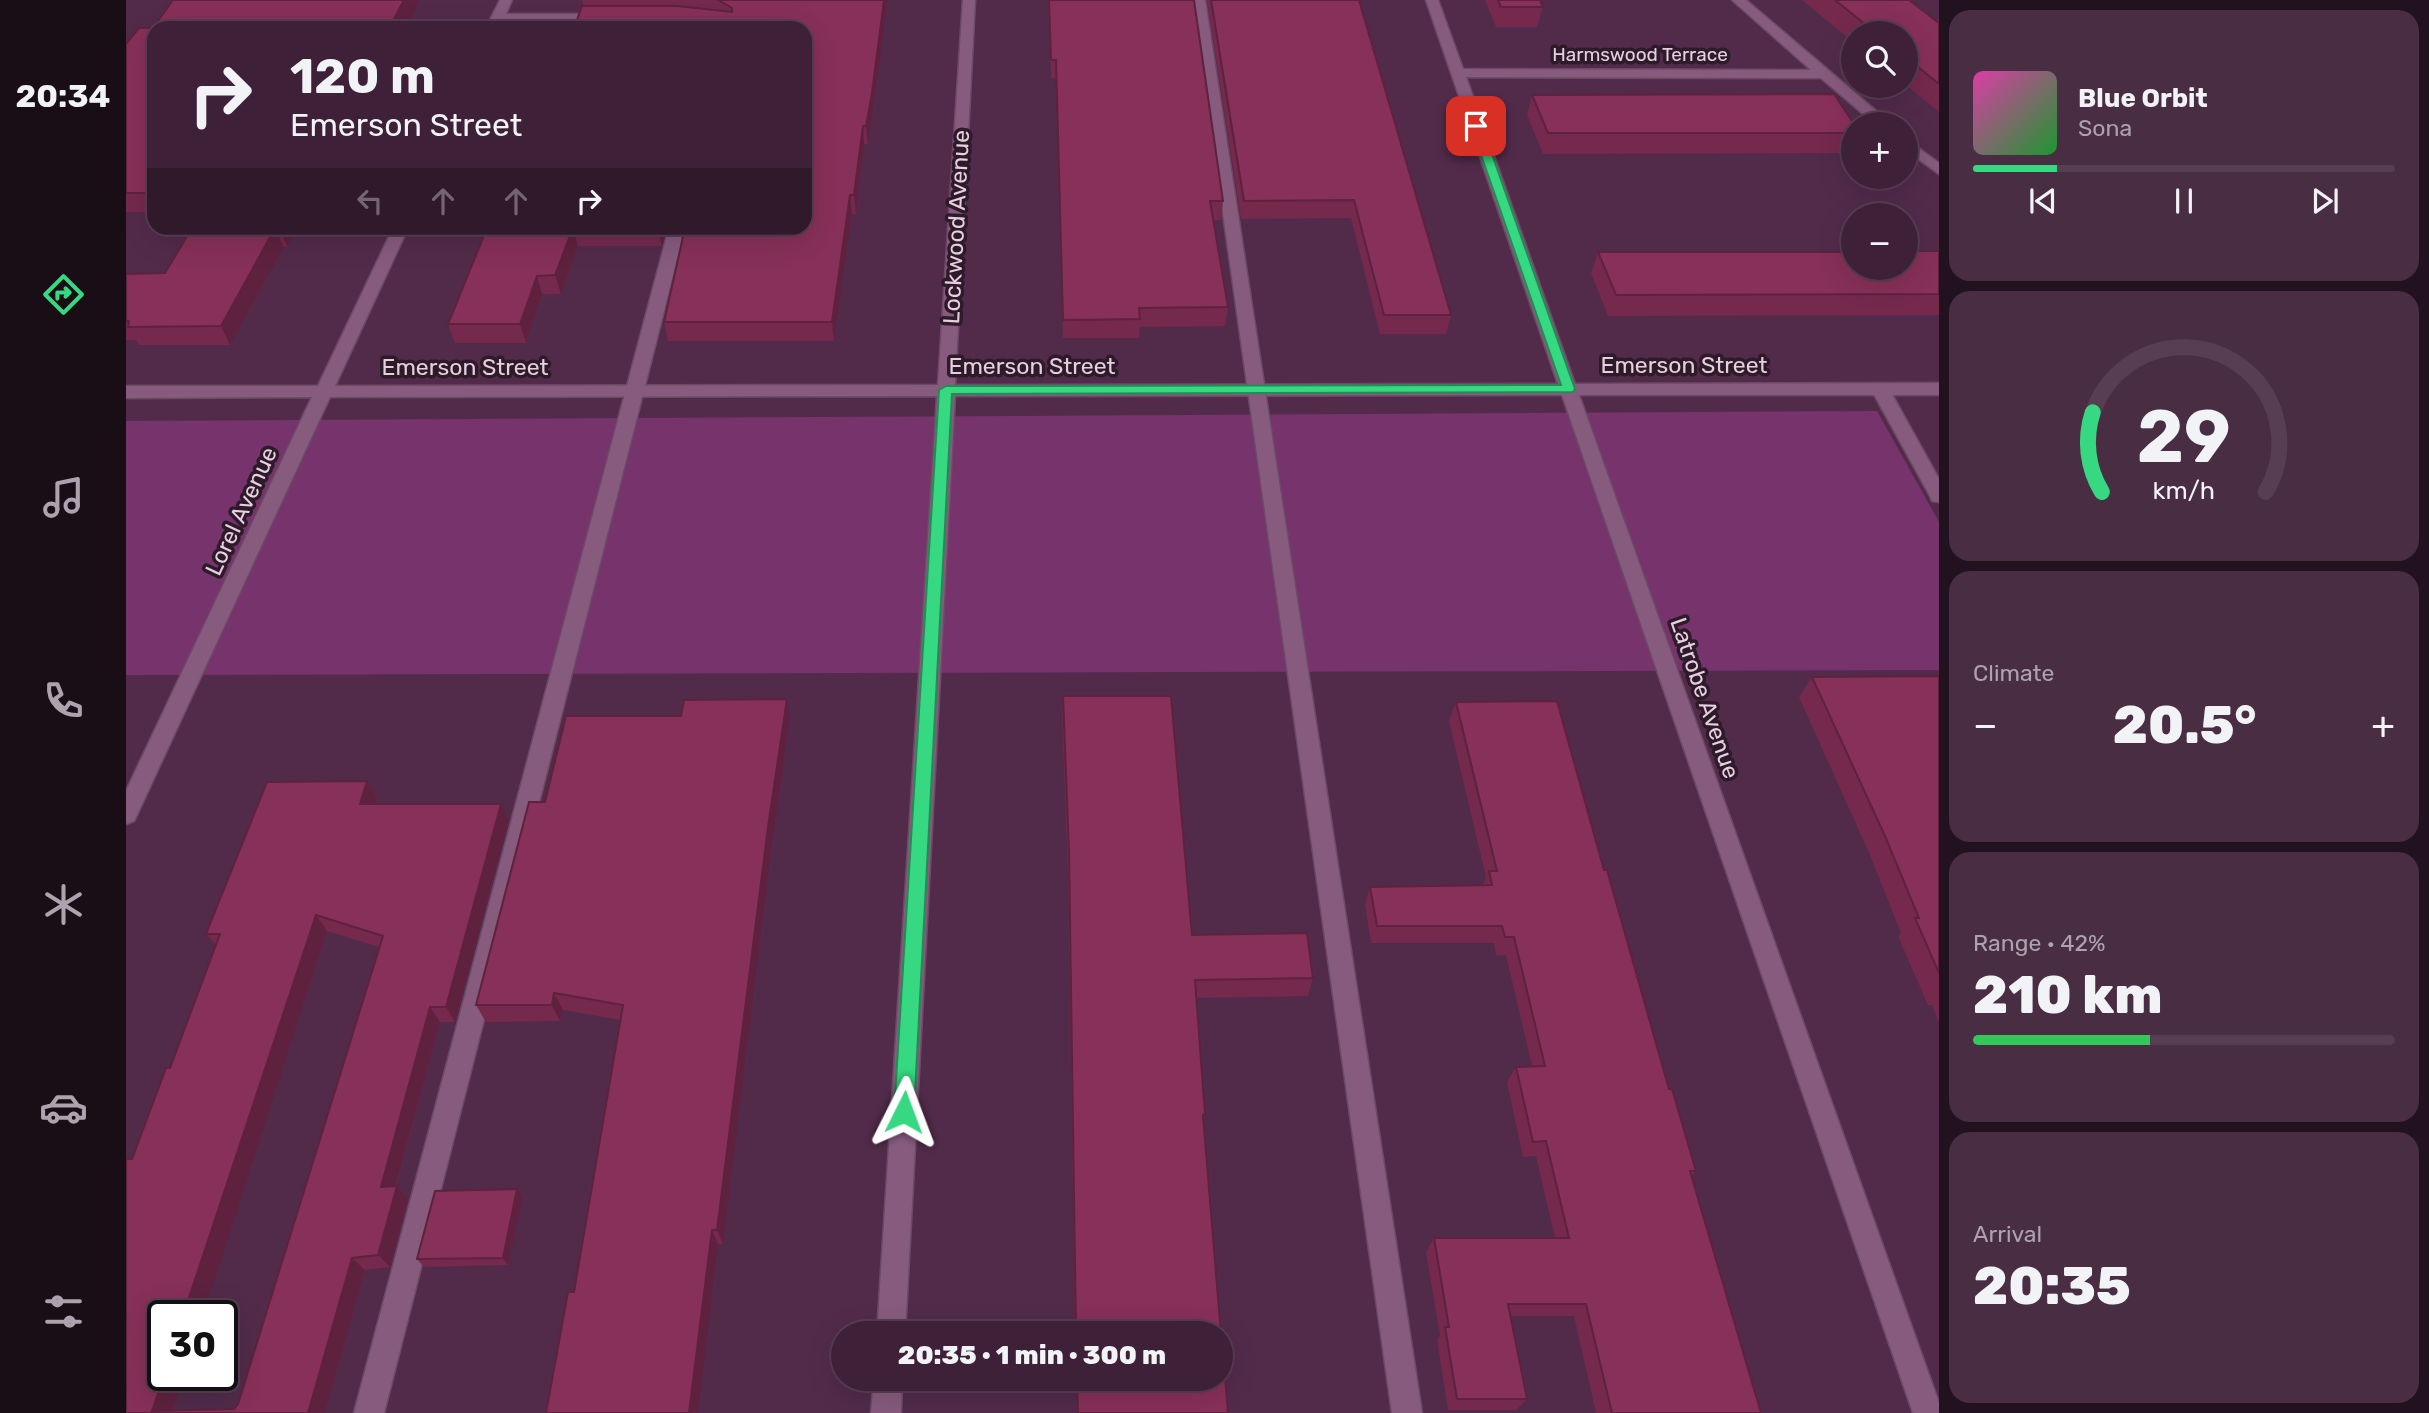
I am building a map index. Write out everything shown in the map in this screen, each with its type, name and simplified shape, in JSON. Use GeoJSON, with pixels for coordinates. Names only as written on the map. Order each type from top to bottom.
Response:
{"type":"FeatureCollection","features":[{"type":"Feature","properties":{"kind":"street"},"geometry":{"type":"LineString","coordinates":[[496,21],[506,0]]}},
{"type":"Feature","properties":{"kind":"street","name":"Lockwood Avenue"},"geometry":{"type":"LineString","coordinates":[[892,1321],[969,0]]}},
{"type":"Feature","properties":{"kind":"street"},"geometry":{"type":"LineString","coordinates":[[1199,0],[1407,1413]]}},
{"type":"Feature","properties":{"kind":"street","name":"Latrobe Avenue"},"geometry":{"type":"LineString","coordinates":[[1432,0],[1928,1413]]}},
{"type":"Feature","properties":{"kind":"street"},"geometry":{"type":"LineString","coordinates":[[1738,0],[1868,112]]}},
{"type":"Feature","properties":{"kind":"street"},"geometry":{"type":"LineString","coordinates":[[543,21],[615,18]]}},
{"type":"Feature","properties":{"kind":"street","name":"Harmswood Terrace"},"geometry":{"type":"LineString","coordinates":[[1458,73],[1822,74]]}},
{"type":"Feature","properties":{"kind":"street"},"geometry":{"type":"LineString","coordinates":[[1918,153],[1939,170]]}},
{"type":"Feature","properties":{"kind":"street","name":"Lorel Avenue"},"geometry":{"type":"LineString","coordinates":[[126,815],[397,235]]}},
{"type":"Feature","properties":{"kind":"street"},"geometry":{"type":"LineString","coordinates":[[369,1413],[632,391],[675,235]]}},
{"type":"Feature","properties":{"kind":"street"},"geometry":{"type":"LineString","coordinates":[[1880,389],[1939,496]]}},
{"type":"Feature","properties":{"kind":"street","name":"Emerson Street"},"geometry":{"type":"LineString","coordinates":[[126,392],[1939,389]]}},
{"type":"Feature","properties":{"kind":"street"},"geometry":{"type":"LineString","coordinates":[[886,1413],[887,1391]]}},
{"type":"Feature","properties":{"kind":"shaded area"},"geometry":{"type":"Polygon","coordinates":[[[1877,411],[1939,522],[1939,670],[126,675],[126,421],[1877,411]]]}},
{"type":"Feature","properties":{"kind":"building"},"geometry":{"type":"Polygon","coordinates":[[[173,0],[404,0],[393,21],[158,21],[173,0]]]}},
{"type":"Feature","properties":{"kind":"building"},"geometry":{"type":"Polygon","coordinates":[[[718,0],[884,0],[872,93],[866,126],[863,126],[854,195],[850,195],[832,322],[664,322],[683,235],[812,235],[812,21],[577,21],[582,6],[677,6],[732,12],[732,8],[718,0]]]}},
{"type":"Feature","properties":{"kind":"building"},"geometry":{"type":"Polygon","coordinates":[[[1049,0],[1194,0],[1223,201],[1210,201],[1228,307],[1139,308],[1140,319],[1063,320],[1056,60],[1051,60],[1049,0]]]}},
{"type":"Feature","properties":{"kind":"building"},"geometry":{"type":"Polygon","coordinates":[[[1211,0],[1359,0],[1451,315],[1384,315],[1354,200],[1244,201],[1211,0]]]}},
{"type":"Feature","properties":{"kind":"building"},"geometry":{"type":"Polygon","coordinates":[[[1498,0],[1540,0],[1543,7],[1501,7],[1498,0]]]}},
{"type":"Feature","properties":{"kind":"building"},"geometry":{"type":"Polygon","coordinates":[[[1835,0],[1909,0],[1939,23],[1939,84],[1918,67],[1918,21],[1861,21],[1835,0]]]}},
{"type":"Feature","properties":{"kind":"building"},"geometry":{"type":"Polygon","coordinates":[[[139,28],[147,28],[147,193],[126,193],[126,44],[139,28]]]}},
{"type":"Feature","properties":{"kind":"building"},"geometry":{"type":"Polygon","coordinates":[[[1834,94],[1846,112],[1841,112],[1841,133],[1548,133],[1532,95],[1834,94]]]}},
{"type":"Feature","properties":{"kind":"building"},"geometry":{"type":"Polygon","coordinates":[[[188,235],[271,235],[221,326],[128,327],[126,274],[165,273],[188,235]]]}},
{"type":"Feature","properties":{"kind":"building"},"geometry":{"type":"Polygon","coordinates":[[[484,235],[570,235],[555,275],[537,276],[520,324],[448,324],[484,235]]]}},
{"type":"Feature","properties":{"kind":"building"},"geometry":{"type":"Polygon","coordinates":[[[1918,251],[1939,251],[1939,294],[1616,295],[1598,252],[1841,252],[1841,280],[1918,280],[1918,251]]]}},
{"type":"Feature","properties":{"kind":"building"},"geometry":{"type":"Polygon","coordinates":[[[1939,676],[1939,973],[1915,918],[1919,918],[1885,836],[1812,677],[1939,676]]]}},
{"type":"Feature","properties":{"kind":"building"},"geometry":{"type":"Polygon","coordinates":[[[1063,696],[1171,696],[1192,935],[1307,933],[1313,978],[1195,980],[1220,1321],[1076,1321],[1069,852],[1063,696]]]}},
{"type":"Feature","properties":{"kind":"building"},"geometry":{"type":"Polygon","coordinates":[[[787,699],[768,827],[717,1230],[712,1230],[689,1413],[546,1413],[568,1292],[574,1292],[623,1005],[554,993],[552,1005],[476,1005],[529,802],[545,802],[566,716],[681,716],[684,700],[787,699]]]}},
{"type":"Feature","properties":{"kind":"building"},"geometry":{"type":"Polygon","coordinates":[[[1557,701],[1604,870],[1607,870],[1669,1089],[1672,1089],[1696,1171],[1690,1171],[1761,1413],[1612,1413],[1586,1304],[1508,1304],[1527,1399],[1457,1399],[1445,1327],[1449,1327],[1434,1238],[1569,1238],[1546,1141],[1533,1142],[1516,1067],[1545,1066],[1514,937],[1505,937],[1502,926],[1377,926],[1370,887],[1492,885],[1489,871],[1497,871],[1456,702],[1557,701]]]}},
{"type":"Feature","properties":{"kind":"building"},"geometry":{"type":"Polygon","coordinates":[[[367,781],[360,804],[501,804],[446,1007],[430,1007],[381,1187],[397,1186],[378,1255],[352,1258],[308,1413],[126,1413],[126,1159],[132,1159],[166,1068],[170,1068],[220,934],[206,934],[267,782],[367,781]],[[316,915],[188,1300],[147,1300],[147,1391],[159,1391],[152,1411],[234,1409],[238,1404],[383,936],[316,915]]]}},
{"type":"Feature","properties":{"kind":"building"},"geometry":{"type":"Polygon","coordinates":[[[517,1189],[503,1258],[417,1259],[435,1191],[517,1189]]]}},
{"type":"Feature","properties":{"kind":"building"},"geometry":{"type":"Polygon","coordinates":[[[1077,1391],[1226,1391],[1228,1413],[1078,1413],[1077,1391]]]}},
{"type":"Feature","properties":{"kind":"route"},"geometry":{"type":"LineString","coordinates":[[904,1112],[946,390],[1569,389],[1476,126]]}}]}
